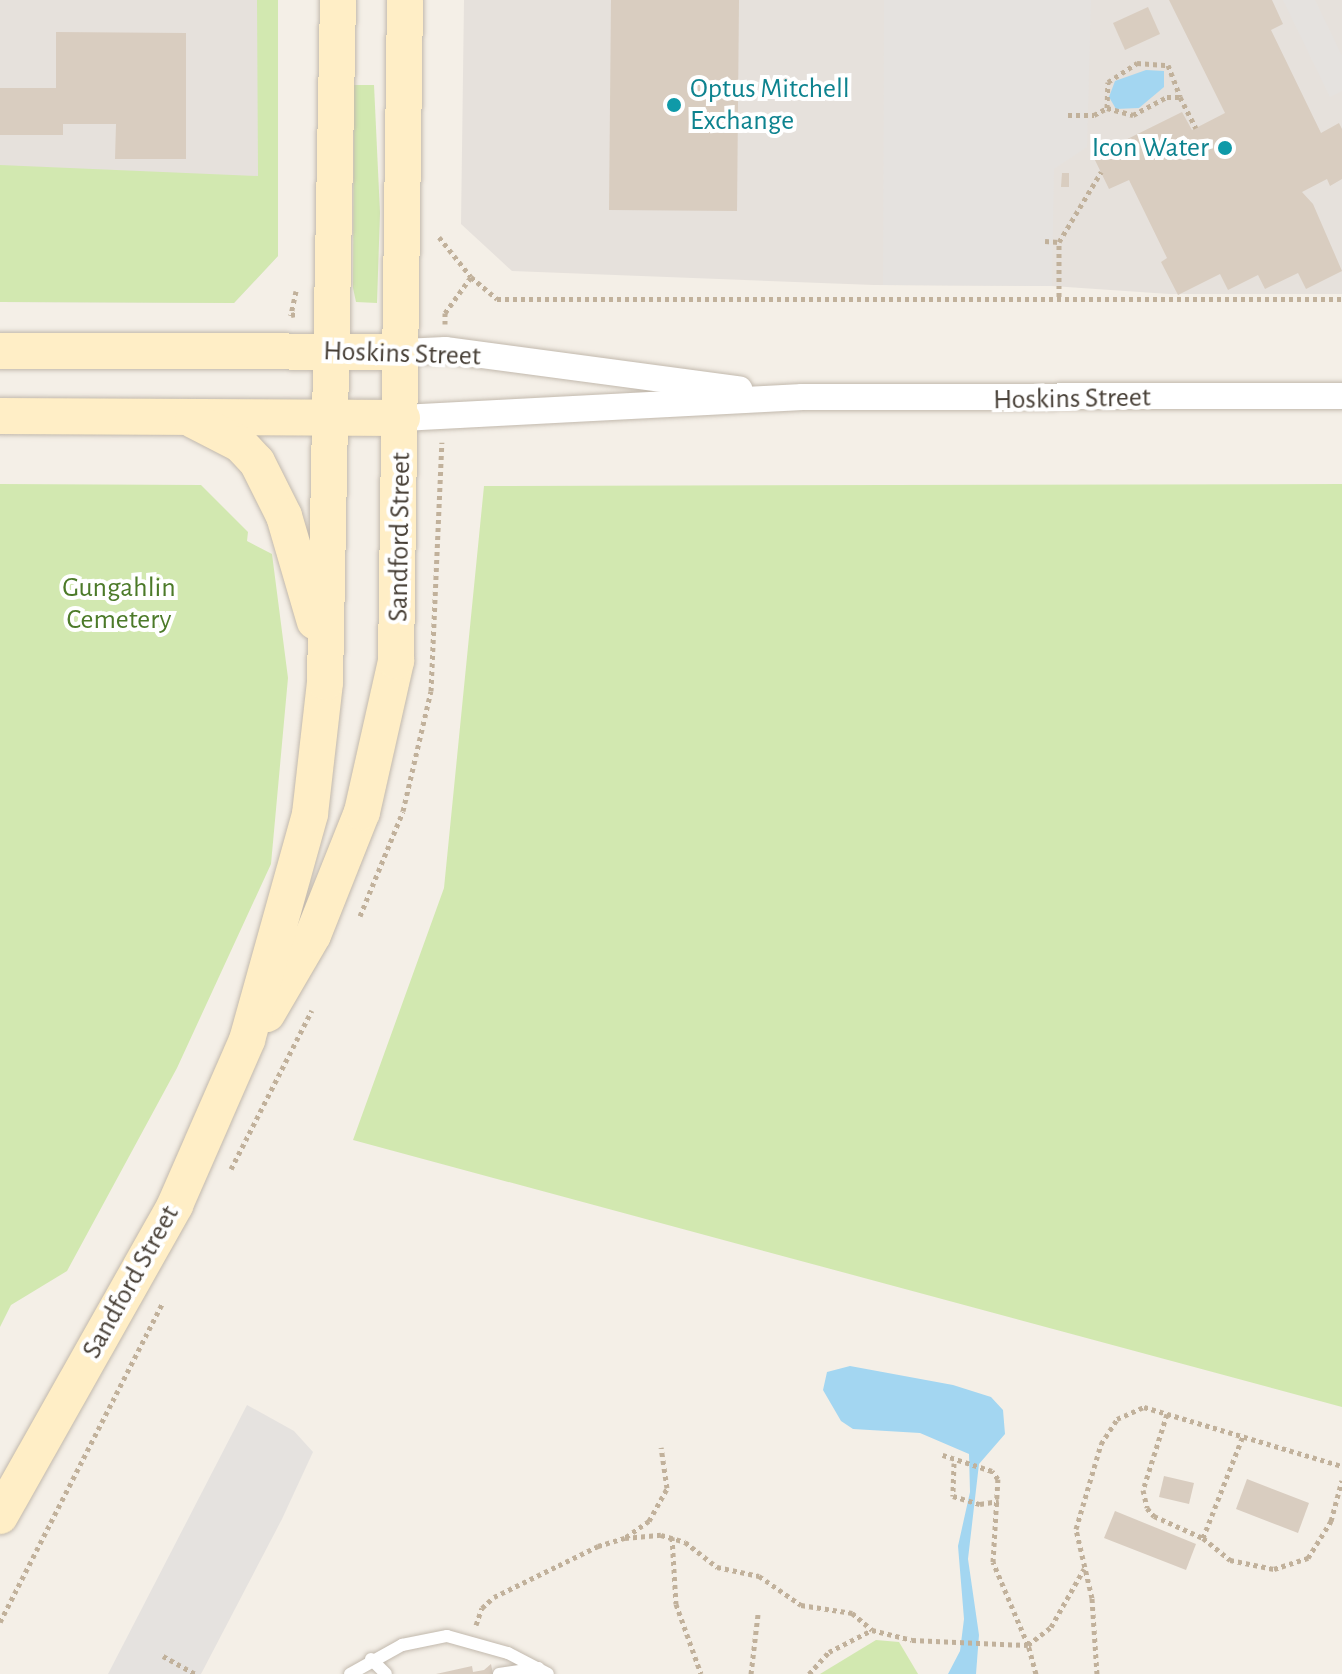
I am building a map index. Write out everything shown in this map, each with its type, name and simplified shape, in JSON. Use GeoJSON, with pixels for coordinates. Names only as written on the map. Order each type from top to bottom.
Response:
{"type":"FeatureCollection","features":[{"type":"Feature","properties":{"kind":"main road","name":"Sandford Street"},"geometry":{"type":"LineString","coordinates":[[0,1516],[175,1205],[247,1040],[310,814],[325,682],[335,352],[338,0]]}},
{"type":"Feature","properties":{"kind":"main road","name":"Sandford Street"},"geometry":{"type":"LineString","coordinates":[[247,1040],[313,935],[362,812],[385,724],[396,661],[404,352],[405,0]]}},
{"type":"Feature","properties":{"kind":"main road","name":"Hoskins Street"},"geometry":{"type":"LineString","coordinates":[[0,351],[404,352]]}},
{"type":"Feature","properties":{"kind":"main road","name":"Hoskins Street"},"geometry":{"type":"LineString","coordinates":[[0,416],[402,418]]}},
{"type":"Feature","properties":{"kind":"main road"},"geometry":{"type":"LineString","coordinates":[[185,417],[240,444],[257,462],[304,574],[325,682]]}},
{"type":"Feature","properties":{"kind":"street","name":"Hoskins Street"},"geometry":{"type":"LineString","coordinates":[[404,352],[445,350],[802,397]]}},
{"type":"Feature","properties":{"kind":"street","name":"Hoskins Street"},"geometry":{"type":"LineString","coordinates":[[402,418],[802,397],[1342,396]]}},
{"type":"Feature","properties":{"kind":"lane"},"geometry":{"type":"LineString","coordinates":[[350,1674],[371,1659],[402,1645],[447,1636],[471,1642],[544,1671]]}},
{"type":"Feature","properties":{"kind":"lane"},"geometry":{"type":"LineString","coordinates":[[371,1659],[386,1674]]}},
{"type":"Feature","properties":{"kind":"lane"},"geometry":{"type":"LineString","coordinates":[[499,1674],[544,1671]]}},
{"type":"Feature","properties":{"kind":"path"},"geometry":{"type":"LineString","coordinates":[[1107,108],[1108,82],[1137,63],[1168,65],[1196,128]]}},
{"type":"Feature","properties":{"kind":"path"},"geometry":{"type":"LineString","coordinates":[[1068,115],[1094,115],[1107,108],[1133,115],[1167,97],[1180,97]]}},
{"type":"Feature","properties":{"kind":"path"},"geometry":{"type":"LineString","coordinates":[[1059,297],[1059,242],[1065,225],[1101,172]]}},
{"type":"Feature","properties":{"kind":"path"},"geometry":{"type":"LineString","coordinates":[[1045,241],[1059,242]]}},
{"type":"Feature","properties":{"kind":"path"},"geometry":{"type":"LineString","coordinates":[[439,242],[471,277],[497,299],[1342,299]]}},
{"type":"Feature","properties":{"kind":"path"},"geometry":{"type":"LineString","coordinates":[[445,313],[471,277]]}},
{"type":"Feature","properties":{"kind":"path"},"geometry":{"type":"LineString","coordinates":[[1097,1674],[1096,1627],[1076,1529],[1101,1444],[1127,1411],[1144,1407],[1342,1466]]}},
{"type":"Feature","properties":{"kind":"path"},"geometry":{"type":"LineString","coordinates":[[1167,1414],[1143,1490],[1147,1508],[1203,1538],[1230,1560],[1246,1566],[1294,1566],[1317,1549],[1342,1480]]}},
{"type":"Feature","properties":{"kind":"path"},"geometry":{"type":"LineString","coordinates":[[1203,1538],[1243,1436]]}},
{"type":"Feature","properties":{"kind":"path"},"geometry":{"type":"LineString","coordinates":[[471,1642],[482,1608],[494,1597],[625,1538],[649,1521],[667,1488],[661,1447]]}},
{"type":"Feature","properties":{"kind":"path"},"geometry":{"type":"LineString","coordinates":[[943,1455],[954,1463],[986,1469],[998,1479],[1000,1501],[993,1562],[1028,1645],[1036,1674]]}},
{"type":"Feature","properties":{"kind":"path"},"geometry":{"type":"LineString","coordinates":[[954,1463],[953,1496],[980,1504],[1000,1501]]}},
{"type":"Feature","properties":{"kind":"path"},"geometry":{"type":"LineString","coordinates":[[625,1538],[672,1537],[717,1567],[759,1576],[801,1605],[852,1613],[872,1630],[956,1644],[1028,1645],[1051,1627],[1085,1568]]}},
{"type":"Feature","properties":{"kind":"path"},"geometry":{"type":"LineString","coordinates":[[672,1537],[676,1604],[701,1674]]}},
{"type":"Feature","properties":{"kind":"path"},"geometry":{"type":"LineString","coordinates":[[751,1674],[758,1614]]}},
{"type":"Feature","properties":{"kind":"path"},"geometry":{"type":"LineString","coordinates":[[809,1674],[829,1652],[872,1630]]}},
{"type":"Feature","properties":{"kind":"path"},"geometry":{"type":"LineString","coordinates":[[163,1656],[195,1674]]}},
{"type":"Feature","properties":{"kind":"shaded area"},"geometry":{"type":"Polygon","coordinates":[[[0,0],[278,0],[278,256],[234,303],[0,302],[0,0]]]}},
{"type":"Feature","properties":{"kind":"shaded area"},"geometry":{"type":"Polygon","coordinates":[[[464,0],[1342,0],[1342,294],[1169,294],[1052,286],[874,285],[512,271],[461,224],[464,0]]]}},
{"type":"Feature","properties":{"kind":"shaded area"},"geometry":{"type":"Polygon","coordinates":[[[884,0],[1091,0],[1087,147],[1054,169],[1052,286],[883,285],[884,0]]]}},
{"type":"Feature","properties":{"kind":"shaded area"},"geometry":{"type":"Polygon","coordinates":[[[1283,0],[1315,0],[1342,56],[1342,91],[1330,97],[1283,0]]]}},
{"type":"Feature","properties":{"kind":"shaded area"},"geometry":{"type":"Polygon","coordinates":[[[247,1405],[294,1431],[313,1452],[282,1519],[201,1674],[108,1674],[247,1405]]]}},
{"type":"Feature","properties":{"kind":"green space"},"geometry":{"type":"Polygon","coordinates":[[[257,0],[278,0],[278,256],[234,303],[0,302],[0,165],[258,176],[257,0]]]}},
{"type":"Feature","properties":{"kind":"green space"},"geometry":{"type":"Polygon","coordinates":[[[354,85],[374,85],[380,213],[377,303],[356,302],[353,288],[354,85]]]}},
{"type":"Feature","properties":{"kind":"green space","name":"Gungahlin Cemetery"},"geometry":{"type":"Polygon","coordinates":[[[0,484],[201,485],[248,532],[247,541],[272,554],[288,678],[271,864],[177,1068],[67,1271],[11,1305],[0,1327],[0,484]]]}},
{"type":"Feature","properties":{"kind":"green space"},"geometry":{"type":"Polygon","coordinates":[[[1342,484],[1342,1407],[353,1140],[444,888],[484,486],[1342,484]]]}},
{"type":"Feature","properties":{"kind":"green space"},"geometry":{"type":"Polygon","coordinates":[[[876,1640],[899,1642],[918,1674],[820,1674],[876,1640]]]}},
{"type":"Feature","properties":{"kind":"water"},"geometry":{"type":"Polygon","coordinates":[[[1146,70],[1164,71],[1164,87],[1139,108],[1116,109],[1109,97],[1115,81],[1146,70]]]}},
{"type":"Feature","properties":{"kind":"water"},"geometry":{"type":"Polygon","coordinates":[[[850,1366],[953,1385],[991,1397],[1003,1410],[1005,1434],[979,1464],[968,1559],[979,1635],[976,1674],[948,1674],[960,1651],[964,1619],[958,1546],[970,1492],[969,1454],[920,1433],[853,1429],[841,1421],[823,1390],[827,1372],[850,1366]]]}},
{"type":"Feature","properties":{"kind":"building","name":"Optus Mitchell Exchange"},"geometry":{"type":"Polygon","coordinates":[[[611,0],[739,0],[737,211],[609,210],[611,0]]]}},
{"type":"Feature","properties":{"kind":"building","name":"Icon Water"},"geometry":{"type":"Polygon","coordinates":[[[1169,0],[1272,0],[1283,24],[1271,30],[1321,133],[1339,123],[1342,129],[1342,179],[1330,186],[1327,179],[1302,192],[1313,204],[1342,271],[1306,289],[1298,273],[1265,289],[1258,275],[1228,290],[1220,274],[1178,295],[1161,262],[1167,258],[1129,180],[1109,189],[1093,156],[1182,112],[1192,130],[1225,113],[1169,0]]]}},
{"type":"Feature","properties":{"kind":"building"},"geometry":{"type":"Polygon","coordinates":[[[1148,7],[1160,34],[1125,50],[1113,23],[1148,7]]]}},
{"type":"Feature","properties":{"kind":"building"},"geometry":{"type":"Polygon","coordinates":[[[56,32],[186,33],[186,159],[115,159],[116,124],[63,124],[63,135],[0,135],[0,88],[56,88],[56,32]]]}},
{"type":"Feature","properties":{"kind":"building"},"geometry":{"type":"Polygon","coordinates":[[[1062,173],[1069,173],[1069,187],[1061,187],[1062,173]]]}},
{"type":"Feature","properties":{"kind":"building"},"geometry":{"type":"Polygon","coordinates":[[[1164,1476],[1194,1483],[1189,1504],[1159,1497],[1164,1476]]]}},
{"type":"Feature","properties":{"kind":"building"},"geometry":{"type":"Polygon","coordinates":[[[1247,1479],[1309,1503],[1298,1533],[1236,1509],[1247,1479]]]}},
{"type":"Feature","properties":{"kind":"building"},"geometry":{"type":"Polygon","coordinates":[[[1115,1511],[1196,1544],[1186,1570],[1104,1538],[1115,1511]]]}},
{"type":"Feature","properties":{"kind":"building"},"geometry":{"type":"Polygon","coordinates":[[[491,1664],[493,1674],[436,1674],[472,1666],[473,1672],[484,1670],[491,1664]]]}},
{"type":"Feature","properties":{"kind":"place","name":"Optus Mitchell Exchange"},"geometry":{"type":"Point","coordinates":[674,105]}},
{"type":"Feature","properties":{"kind":"place","name":"Icon Water"},"geometry":{"type":"Point","coordinates":[1225,148]}}]}
